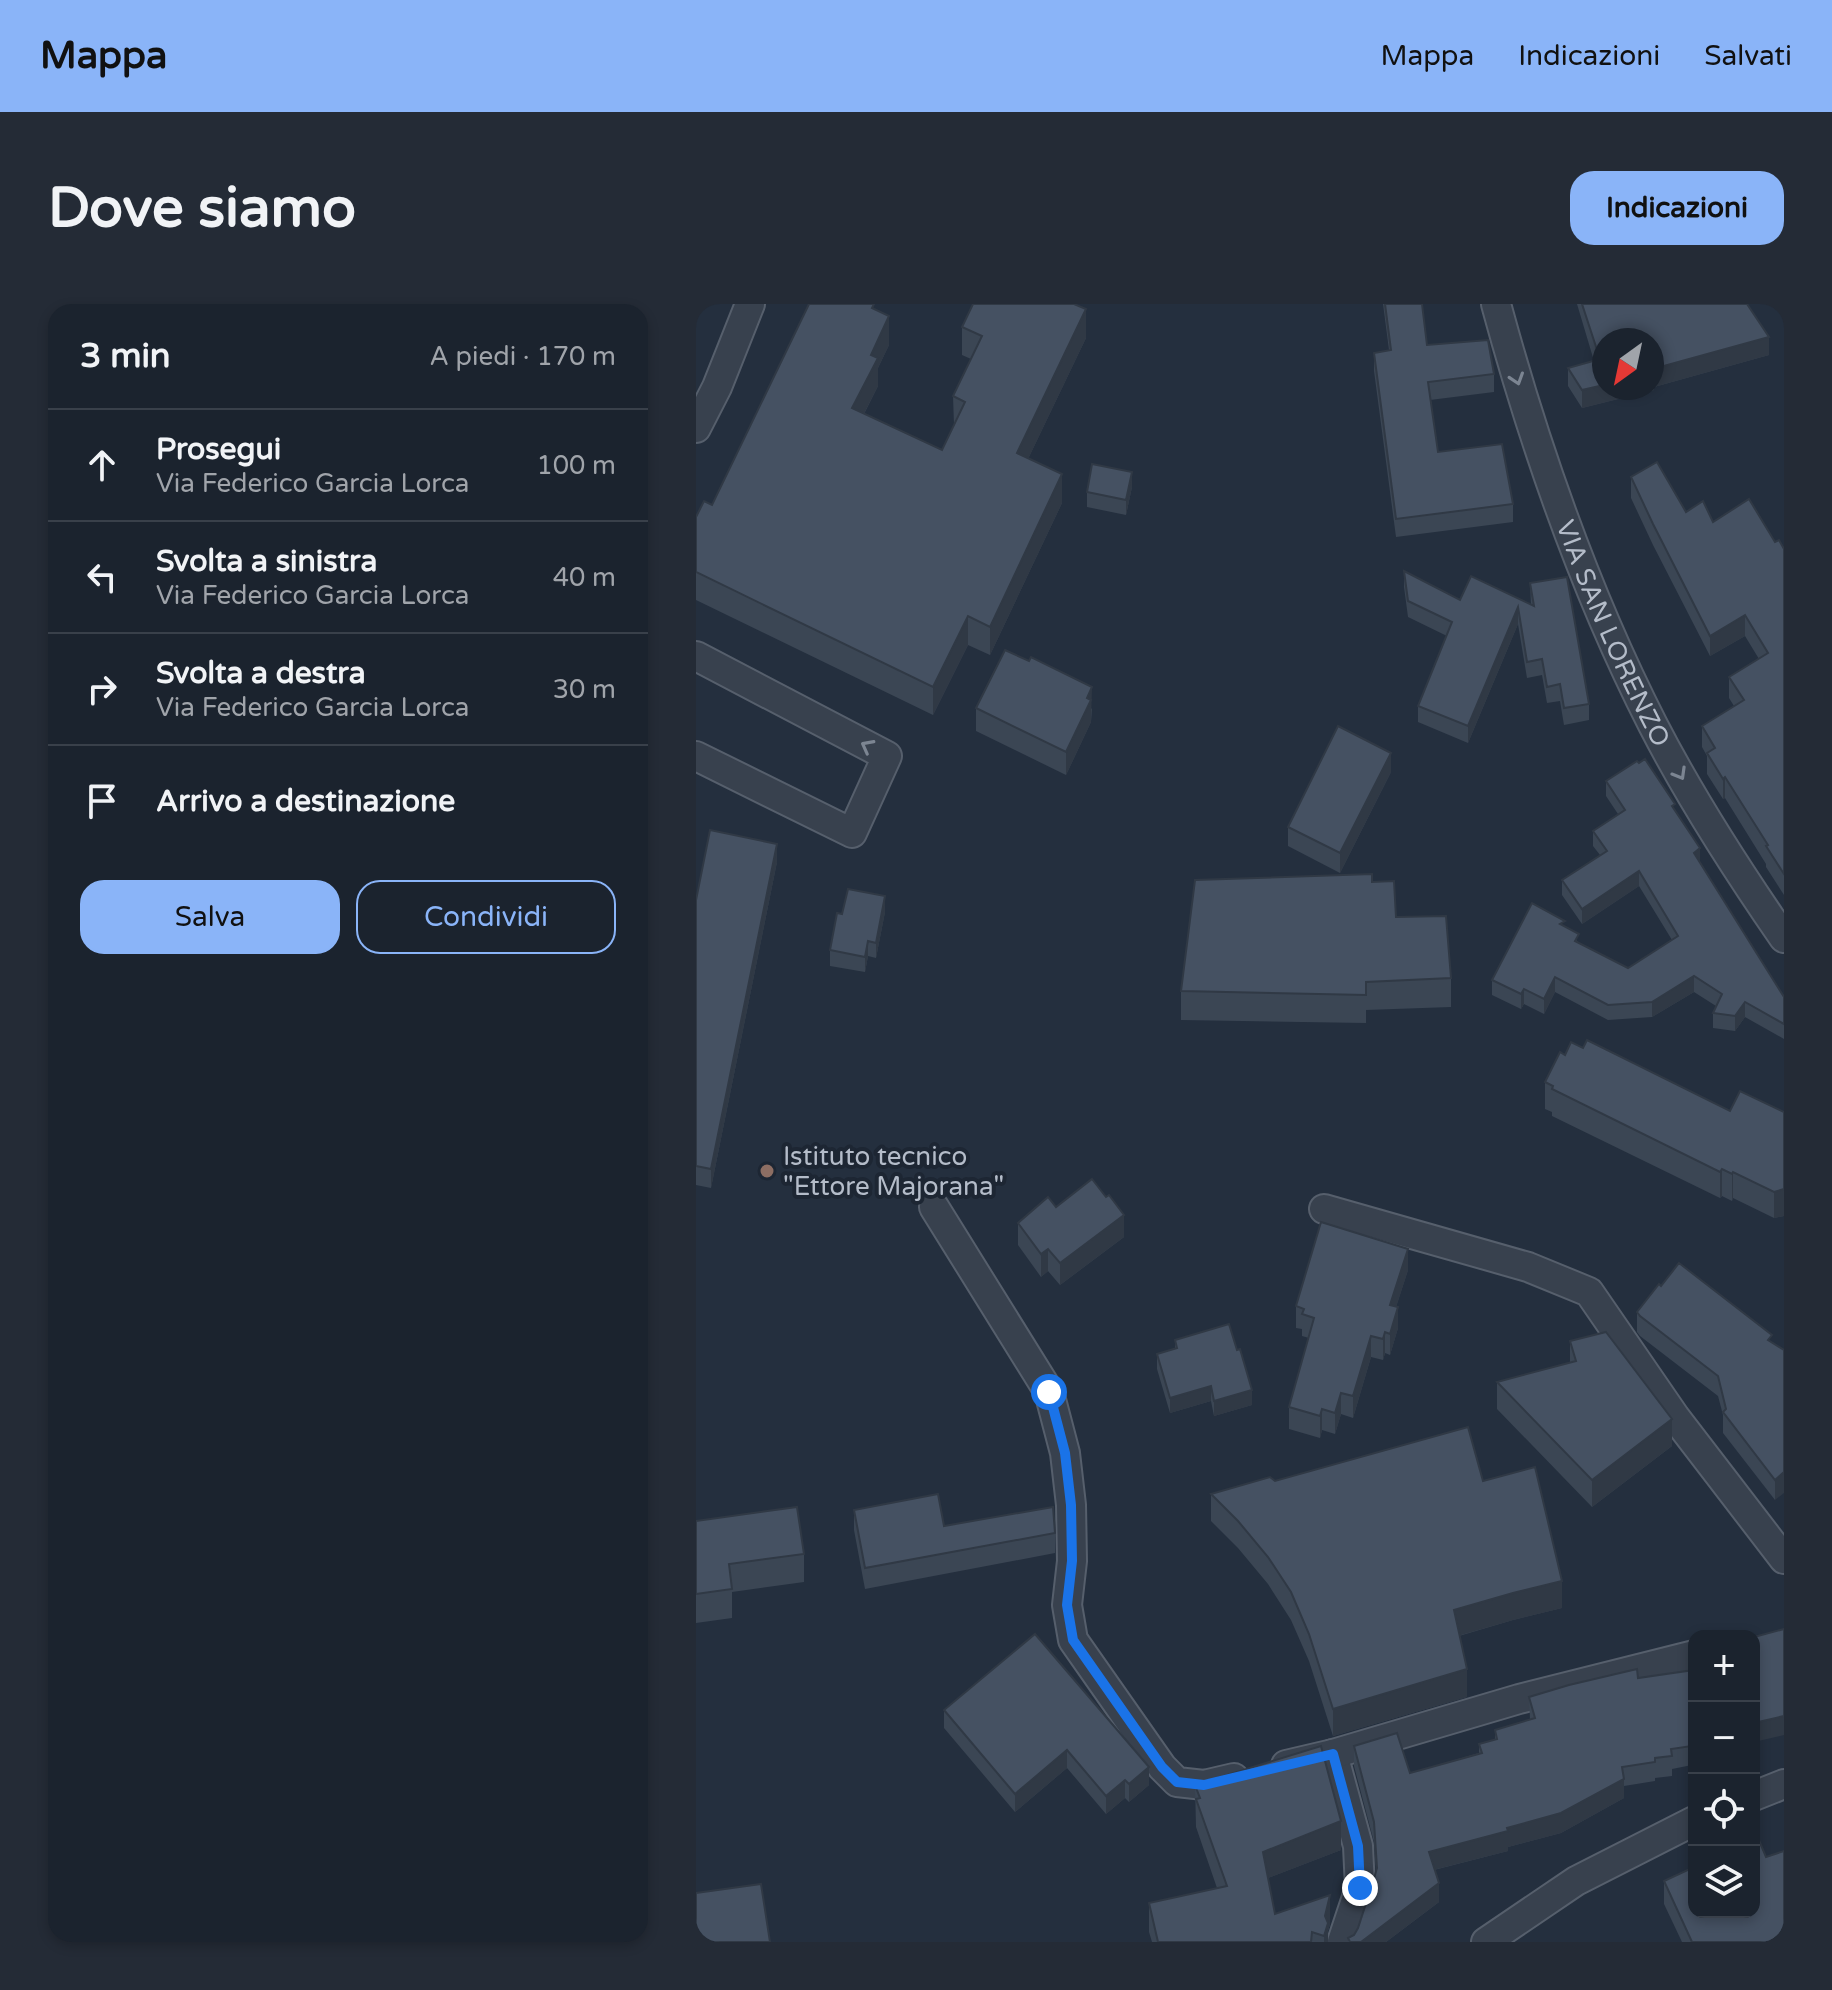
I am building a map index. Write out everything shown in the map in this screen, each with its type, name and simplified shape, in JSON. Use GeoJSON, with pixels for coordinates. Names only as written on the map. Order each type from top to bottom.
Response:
{"type":"FeatureCollection","features":[{"type":"Feature","properties":{"kind":"street"},"geometry":{"type":"LineString","coordinates":[[696,428],[717,387],[750,304]]}},
{"type":"Feature","properties":{"kind":"street","name":"VIA SAN LORENZO"},"geometry":{"type":"LineString","coordinates":[[1496,304],[1545,465],[1594,593],[1631,678],[1682,778],[1784,938]]}},
{"type":"Feature","properties":{"kind":"street"},"geometry":{"type":"LineString","coordinates":[[696,656],[887,756],[852,833],[696,756]]}},
{"type":"Feature","properties":{"kind":"street"},"geometry":{"type":"LineString","coordinates":[[934,1207],[1049,1392],[1065,1453],[1071,1505],[1072,1561],[1067,1605],[1073,1640],[1154,1756],[1177,1782],[1204,1785],[1333,1754],[1519,1699],[1688,1657]]}},
{"type":"Feature","properties":{"kind":"street"},"geometry":{"type":"LineString","coordinates":[[1324,1209],[1528,1267],[1589,1292],[1675,1417],[1784,1559]]}},
{"type":"Feature","properties":{"kind":"street"},"geometry":{"type":"LineString","coordinates":[[1333,1754],[1358,1846],[1360,1888],[1342,1942]]}},
{"type":"Feature","properties":{"kind":"street"},"geometry":{"type":"LineString","coordinates":[[1760,1794],[1784,1784]]}},
{"type":"Feature","properties":{"kind":"street"},"geometry":{"type":"LineString","coordinates":[[1486,1942],[1576,1881],[1688,1824]]}},
{"type":"Feature","properties":{"kind":"building"},"geometry":{"type":"Polygon","coordinates":[[[809,304],[874,304],[872,308],[889,316],[871,355],[878,358],[852,408],[942,450],[965,402],[953,396],[982,336],[962,327],[973,304],[1074,304],[1086,309],[1017,453],[1062,474],[990,627],[968,616],[933,687],[696,572],[696,517],[704,501],[712,505],[809,304]]]}},
{"type":"Feature","properties":{"kind":"building"},"geometry":{"type":"Polygon","coordinates":[[[1385,304],[1422,304],[1427,345],[1488,340],[1494,374],[1428,382],[1438,452],[1502,444],[1513,504],[1396,519],[1374,353],[1391,350],[1385,304]]]}},
{"type":"Feature","properties":{"kind":"building"},"geometry":{"type":"Polygon","coordinates":[[[1582,304],[1747,304],[1769,337],[1664,366],[1664,328],[1592,328],[1592,335],[1582,304]]]}},
{"type":"Feature","properties":{"kind":"building"},"geometry":{"type":"Polygon","coordinates":[[[1592,361],[1592,388],[1582,390],[1568,368],[1592,361]]]}},
{"type":"Feature","properties":{"kind":"building"},"geometry":{"type":"Polygon","coordinates":[[[1657,462],[1686,512],[1703,501],[1713,522],[1749,499],[1775,542],[1779,540],[1784,549],[1784,874],[1707,753],[1715,748],[1702,726],[1744,700],[1729,677],[1768,653],[1745,615],[1710,636],[1631,477],[1657,462]]]}},
{"type":"Feature","properties":{"kind":"building"},"geometry":{"type":"Polygon","coordinates":[[[1092,464],[1132,472],[1126,500],[1087,492],[1092,464]]]}},
{"type":"Feature","properties":{"kind":"building"},"geometry":{"type":"Polygon","coordinates":[[[1404,571],[1460,600],[1471,576],[1534,606],[1530,583],[1567,577],[1589,704],[1564,708],[1560,684],[1547,687],[1542,659],[1527,662],[1518,607],[1468,726],[1418,706],[1452,622],[1408,601],[1404,571]]]}},
{"type":"Feature","properties":{"kind":"building"},"geometry":{"type":"Polygon","coordinates":[[[1005,650],[1029,661],[1031,657],[1092,687],[1087,698],[1091,700],[1066,752],[976,708],[1005,650]]]}},
{"type":"Feature","properties":{"kind":"building"},"geometry":{"type":"Polygon","coordinates":[[[1338,726],[1391,753],[1340,853],[1288,827],[1338,726]]]}},
{"type":"Feature","properties":{"kind":"building"},"geometry":{"type":"Polygon","coordinates":[[[1645,759],[1700,848],[1694,853],[1784,997],[1784,1024],[1745,1002],[1735,1016],[1713,1013],[1722,994],[1694,976],[1652,1002],[1608,1005],[1555,977],[1544,999],[1524,989],[1521,994],[1492,980],[1532,903],[1565,921],[1560,924],[1579,934],[1575,941],[1628,968],[1678,936],[1639,871],[1582,909],[1562,880],[1607,851],[1593,831],[1625,810],[1606,781],[1645,759]]]}},
{"type":"Feature","properties":{"kind":"building"},"geometry":{"type":"Polygon","coordinates":[[[710,830],[777,844],[711,1169],[696,1166],[696,900],[710,830]]]}},
{"type":"Feature","properties":{"kind":"building"},"geometry":{"type":"Polygon","coordinates":[[[1372,874],[1372,882],[1394,881],[1396,917],[1446,916],[1451,978],[1366,982],[1366,995],[1181,991],[1195,880],[1372,874]]]}},
{"type":"Feature","properties":{"kind":"building"},"geometry":{"type":"Polygon","coordinates":[[[848,889],[885,896],[876,943],[868,941],[865,957],[830,950],[837,913],[842,914],[848,889]]]}},
{"type":"Feature","properties":{"kind":"building"},"geometry":{"type":"Polygon","coordinates":[[[1587,1040],[1730,1111],[1740,1091],[1784,1112],[1784,1189],[1774,1192],[1733,1172],[1722,1169],[1720,1172],[1552,1089],[1553,1086],[1545,1082],[1560,1052],[1565,1055],[1571,1042],[1583,1048],[1587,1040]]]}},
{"type":"Feature","properties":{"kind":"building"},"geometry":{"type":"Polygon","coordinates":[[[1092,1179],[1124,1215],[1060,1263],[1048,1249],[1041,1254],[1018,1223],[1048,1197],[1056,1207],[1092,1179]]]}},
{"type":"Feature","properties":{"kind":"building"},"geometry":{"type":"Polygon","coordinates":[[[1321,1222],[1408,1249],[1390,1305],[1398,1307],[1390,1334],[1385,1332],[1383,1339],[1371,1336],[1353,1396],[1341,1393],[1335,1413],[1322,1409],[1320,1416],[1289,1407],[1314,1318],[1302,1314],[1304,1309],[1296,1306],[1321,1222]]]}},
{"type":"Feature","properties":{"kind":"building"},"geometry":{"type":"Polygon","coordinates":[[[1679,1263],[1772,1335],[1768,1340],[1784,1350],[1784,1472],[1775,1480],[1723,1412],[1726,1409],[1718,1376],[1637,1312],[1679,1263]]]}},
{"type":"Feature","properties":{"kind":"building"},"geometry":{"type":"Polygon","coordinates":[[[1229,1324],[1252,1390],[1214,1401],[1211,1386],[1170,1398],[1157,1354],[1177,1348],[1175,1340],[1229,1324]]]}},
{"type":"Feature","properties":{"kind":"building"},"geometry":{"type":"Polygon","coordinates":[[[1606,1332],[1672,1419],[1592,1480],[1497,1382],[1576,1361],[1570,1341],[1606,1332]]]}},
{"type":"Feature","properties":{"kind":"building"},"geometry":{"type":"Polygon","coordinates":[[[1468,1427],[1483,1481],[1535,1467],[1562,1581],[1454,1610],[1467,1669],[1333,1709],[1309,1634],[1291,1592],[1268,1557],[1211,1494],[1270,1477],[1275,1481],[1468,1427]]]}},
{"type":"Feature","properties":{"kind":"building"},"geometry":{"type":"Polygon","coordinates":[[[938,1494],[944,1526],[1053,1507],[1055,1533],[865,1568],[854,1510],[938,1494]]]}},
{"type":"Feature","properties":{"kind":"building"},"geometry":{"type":"Polygon","coordinates":[[[797,1507],[804,1554],[729,1564],[732,1589],[696,1594],[696,1521],[797,1507]]]}},
{"type":"Feature","properties":{"kind":"building"},"geometry":{"type":"Polygon","coordinates":[[[1784,1629],[1784,1716],[1760,1722],[1760,1702],[1760,1635],[1784,1629]]]}},
{"type":"Feature","properties":{"kind":"building"},"geometry":{"type":"Polygon","coordinates":[[[1035,1634],[1149,1767],[1129,1784],[1125,1780],[1106,1796],[1067,1750],[1015,1794],[944,1710],[1035,1634]]]}},
{"type":"Feature","properties":{"kind":"building"},"geometry":{"type":"Polygon","coordinates":[[[1637,1669],[1638,1678],[1688,1671],[1688,1747],[1671,1749],[1672,1756],[1655,1758],[1655,1762],[1622,1767],[1624,1779],[1561,1813],[1429,1852],[1439,1883],[1361,1942],[1350,1942],[1348,1938],[1358,1928],[1370,1891],[1373,1890],[1377,1868],[1374,1822],[1354,1746],[1397,1733],[1410,1773],[1482,1753],[1479,1744],[1497,1739],[1495,1730],[1535,1718],[1529,1697],[1637,1669]]]}},
{"type":"Feature","properties":{"kind":"building"},"geometry":{"type":"Polygon","coordinates":[[[1321,1746],[1341,1821],[1263,1852],[1275,1914],[1330,1895],[1324,1936],[1312,1932],[1311,1942],[1158,1942],[1149,1903],[1227,1886],[1196,1799],[1200,1798],[1195,1785],[1321,1746]]]}},
{"type":"Feature","properties":{"kind":"building"},"geometry":{"type":"Polygon","coordinates":[[[1760,1843],[1766,1857],[1784,1851],[1784,1942],[1692,1942],[1664,1881],[1688,1870],[1688,1918],[1760,1918],[1760,1843]]]}},
{"type":"Feature","properties":{"kind":"building"},"geometry":{"type":"Polygon","coordinates":[[[761,1884],[770,1942],[696,1942],[696,1893],[761,1884]]]}},
{"type":"Feature","properties":{"kind":"place","name":"Istituto tecnico \"Ettore Majorana\""},"geometry":{"type":"Point","coordinates":[767,1171]}},
{"type":"Feature","properties":{"kind":"route"},"geometry":{"type":"LineString","coordinates":[[1049,1392],[1065,1453],[1071,1505],[1072,1561],[1067,1605],[1073,1640],[1162,1767],[1177,1782],[1204,1785],[1333,1754],[1358,1846],[1360,1888]]}}]}
